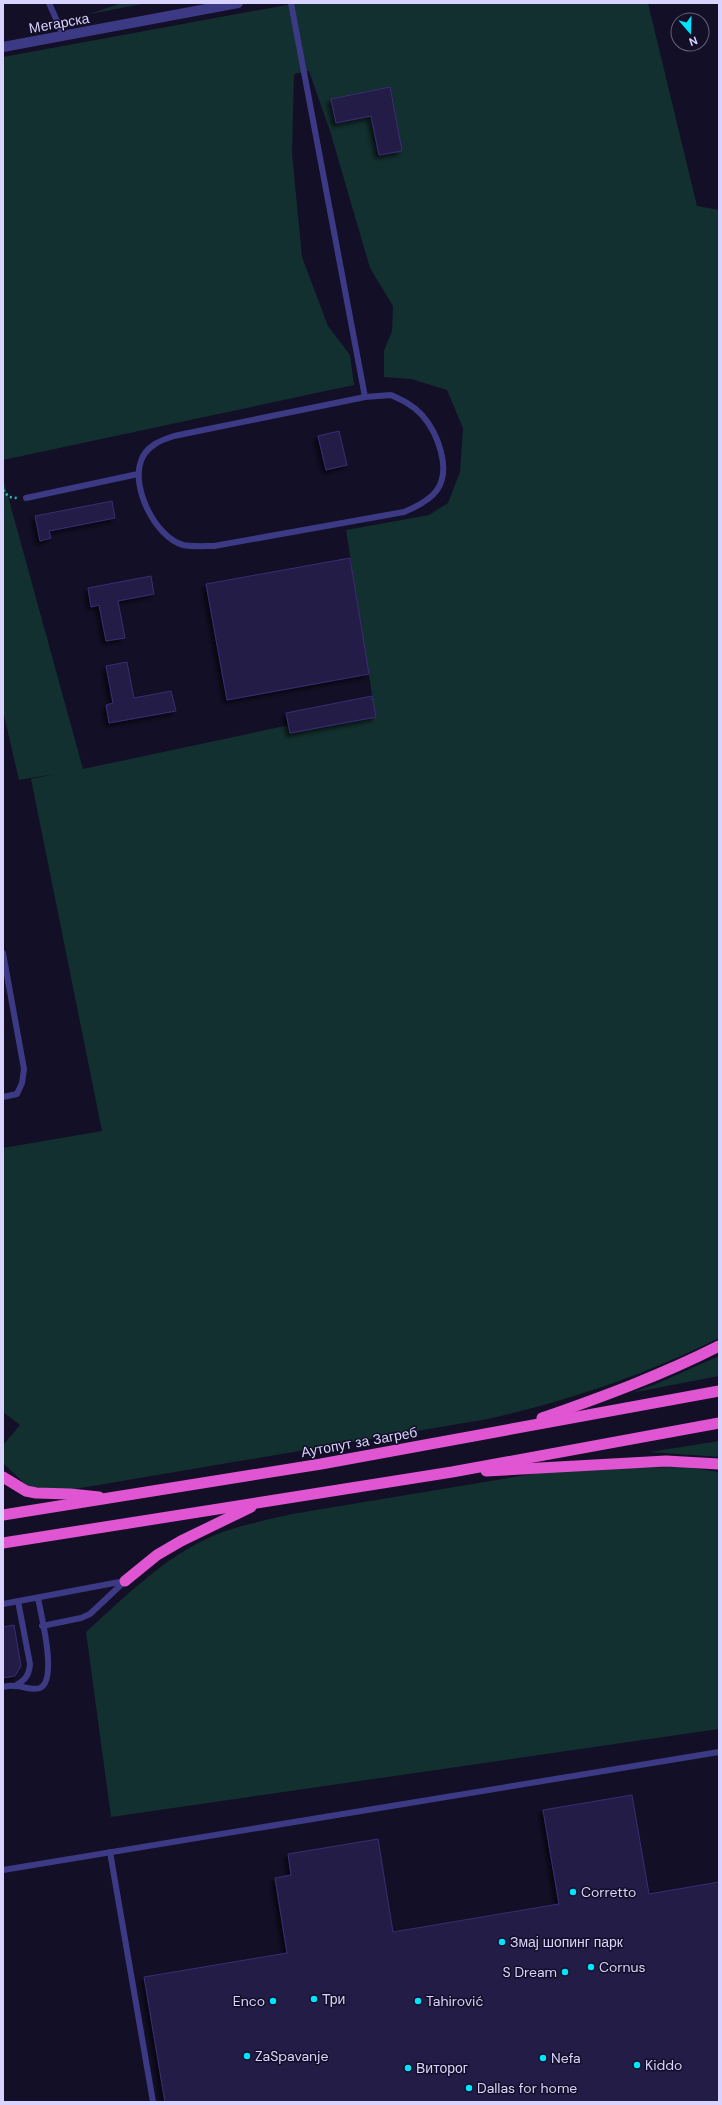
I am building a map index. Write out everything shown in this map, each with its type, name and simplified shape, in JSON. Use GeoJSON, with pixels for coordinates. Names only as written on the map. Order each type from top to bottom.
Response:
{"type":"FeatureCollection","features":[{"type":"Feature","properties":{"kind":"highway"},"geometry":{"type":"LineString","coordinates":[[506,1430],[615,1392],[676,1367],[719,1346]]}},
{"type":"Feature","properties":{"kind":"highway","name":"Аутопут за Загреб"},"geometry":{"type":"LineString","coordinates":[[3,1515],[113,1499],[321,1464],[719,1391]]}},
{"type":"Feature","properties":{"kind":"highway"},"geometry":{"type":"LineString","coordinates":[[3,1543],[452,1472],[719,1423]]}},
{"type":"Feature","properties":{"kind":"highway"},"geometry":{"type":"LineString","coordinates":[[452,1472],[521,1471],[666,1461],[719,1464]]}},
{"type":"Feature","properties":{"kind":"highway"},"geometry":{"type":"LineString","coordinates":[[3,1477],[26,1491],[36,1493],[70,1494],[113,1499]]}},
{"type":"Feature","properties":{"kind":"highway"},"geometry":{"type":"LineString","coordinates":[[125,1581],[157,1556],[181,1541],[265,1501]]}},
{"type":"Feature","properties":{"kind":"street","name":"Мегарска"},"geometry":{"type":"LineString","coordinates":[[3,47],[64,37],[238,3]]}},
{"type":"Feature","properties":{"kind":"lane"},"geometry":{"type":"LineString","coordinates":[[49,3],[64,37]]}},
{"type":"Feature","properties":{"kind":"lane"},"geometry":{"type":"LineString","coordinates":[[291,3],[365,397]]}},
{"type":"Feature","properties":{"kind":"lane"},"geometry":{"type":"LineString","coordinates":[[391,395],[406,401],[422,415],[436,438],[443,466],[442,478],[437,490],[414,508],[404,512],[214,546],[183,545],[159,529],[145,502],[138,474],[141,460],[150,447],[160,441],[174,436],[365,397],[391,395]]}},
{"type":"Feature","properties":{"kind":"lane"},"geometry":{"type":"LineString","coordinates":[[26,498],[138,474]]}},
{"type":"Feature","properties":{"kind":"lane"},"geometry":{"type":"LineString","coordinates":[[3,953],[24,1069],[22,1084],[17,1094],[3,1097]]}},
{"type":"Feature","properties":{"kind":"lane"},"geometry":{"type":"LineString","coordinates":[[3,1604],[125,1581]]}},
{"type":"Feature","properties":{"kind":"lane"},"geometry":{"type":"LineString","coordinates":[[42,1626],[81,1618],[90,1614],[125,1581]]}},
{"type":"Feature","properties":{"kind":"lane"},"geometry":{"type":"LineString","coordinates":[[3,1687],[15,1686],[32,1689],[43,1686],[46,1680],[49,1667],[38,1598]]}},
{"type":"Feature","properties":{"kind":"lane"},"geometry":{"type":"LineString","coordinates":[[15,1686],[25,1680],[30,1664],[18,1601]]}},
{"type":"Feature","properties":{"kind":"lane"},"geometry":{"type":"LineString","coordinates":[[3,1870],[719,1752]]}},
{"type":"Feature","properties":{"kind":"lane"},"geometry":{"type":"LineString","coordinates":[[110,1852],[153,2102]]}},
{"type":"Feature","properties":{"kind":"path"},"geometry":{"type":"LineString","coordinates":[[3,490],[9,497],[26,498]]}},
{"type":"Feature","properties":{"kind":"green space"},"geometry":{"type":"Polygon","coordinates":[[[122,3],[147,3],[87,15],[122,3]]]}},
{"type":"Feature","properties":{"kind":"green space"},"geometry":{"type":"Polygon","coordinates":[[[297,3],[648,3],[697,206],[719,210],[719,1338],[662,1364],[606,1386],[519,1412],[488,1419],[57,1492],[27,1486],[3,1463],[3,1445],[20,1425],[3,1412],[3,1148],[102,1131],[31,779],[55,774],[19,780],[3,711],[3,478],[83,769],[374,707],[346,530],[429,515],[448,503],[460,472],[463,428],[447,390],[411,379],[384,377],[384,351],[392,331],[393,306],[370,268],[330,131],[309,71],[294,74],[292,153],[302,257],[328,326],[350,355],[354,385],[3,460],[3,57],[297,3]]]}},
{"type":"Feature","properties":{"kind":"green space"},"geometry":{"type":"Polygon","coordinates":[[[719,1356],[719,1376],[631,1393],[656,1384],[719,1356]]]}},
{"type":"Feature","properties":{"kind":"green space"},"geometry":{"type":"Polygon","coordinates":[[[719,1441],[719,1457],[650,1452],[719,1441]]]}},
{"type":"Feature","properties":{"kind":"green space"},"geometry":{"type":"Polygon","coordinates":[[[685,1467],[719,1472],[719,1729],[111,1817],[86,1632],[131,1591],[179,1554],[224,1531],[292,1514],[550,1471],[685,1467]]]}},
{"type":"Feature","properties":{"kind":"building"},"geometry":{"type":"Polygon","coordinates":[[[390,87],[402,151],[379,155],[371,116],[336,123],[331,99],[390,87]]]}},
{"type":"Feature","properties":{"kind":"building"},"geometry":{"type":"Polygon","coordinates":[[[339,431],[347,465],[326,470],[318,436],[339,431]]]}},
{"type":"Feature","properties":{"kind":"building"},"geometry":{"type":"Polygon","coordinates":[[[112,501],[115,518],[49,531],[51,538],[40,541],[35,516],[112,501]]]}},
{"type":"Feature","properties":{"kind":"building"},"geometry":{"type":"Polygon","coordinates":[[[350,558],[369,674],[227,700],[206,584],[350,558]]]}},
{"type":"Feature","properties":{"kind":"building"},"geometry":{"type":"Polygon","coordinates":[[[151,576],[154,594],[118,601],[125,638],[106,641],[99,605],[91,607],[88,588],[151,576]]]}},
{"type":"Feature","properties":{"kind":"building"},"geometry":{"type":"Polygon","coordinates":[[[127,662],[134,698],[171,691],[176,711],[109,723],[106,705],[113,703],[106,666],[127,662]]]}},
{"type":"Feature","properties":{"kind":"building"},"geometry":{"type":"Polygon","coordinates":[[[372,696],[376,717],[290,733],[286,713],[372,696]]]}},
{"type":"Feature","properties":{"kind":"building"},"geometry":{"type":"Polygon","coordinates":[[[14,1625],[21,1666],[15,1676],[3,1678],[3,1627],[14,1625]]]}},
{"type":"Feature","properties":{"kind":"building","name":"Змај шопинг парк"},"geometry":{"type":"Polygon","coordinates":[[[632,1795],[649,1894],[719,1882],[719,2102],[165,2102],[144,1977],[287,1953],[275,1878],[291,1875],[288,1854],[378,1839],[393,1932],[559,1904],[543,1810],[632,1795]]]}},
{"type":"Feature","properties":{"kind":"place","name":"Corretto"},"geometry":{"type":"Point","coordinates":[573,1892]}},
{"type":"Feature","properties":{"kind":"place","name":"Змај шопинг парк"},"geometry":{"type":"Point","coordinates":[502,1942]}},
{"type":"Feature","properties":{"kind":"place","name":"Cornus"},"geometry":{"type":"Point","coordinates":[591,1967]}},
{"type":"Feature","properties":{"kind":"place","name":"S Dream"},"geometry":{"type":"Point","coordinates":[565,1972]}},
{"type":"Feature","properties":{"kind":"place","name":"Три"},"geometry":{"type":"Point","coordinates":[314,1999]}},
{"type":"Feature","properties":{"kind":"place","name":"Enco"},"geometry":{"type":"Point","coordinates":[273,2001]}},
{"type":"Feature","properties":{"kind":"place","name":"Tahirović"},"geometry":{"type":"Point","coordinates":[418,2001]}},
{"type":"Feature","properties":{"kind":"place","name":"ZaSpavanje"},"geometry":{"type":"Point","coordinates":[247,2056]}},
{"type":"Feature","properties":{"kind":"place","name":"Nefa"},"geometry":{"type":"Point","coordinates":[543,2058]}},
{"type":"Feature","properties":{"kind":"place","name":"Kiddo"},"geometry":{"type":"Point","coordinates":[637,2065]}},
{"type":"Feature","properties":{"kind":"place","name":"Виторог"},"geometry":{"type":"Point","coordinates":[408,2068]}},
{"type":"Feature","properties":{"kind":"place","name":"Dallas for home"},"geometry":{"type":"Point","coordinates":[469,2088]}}]}
